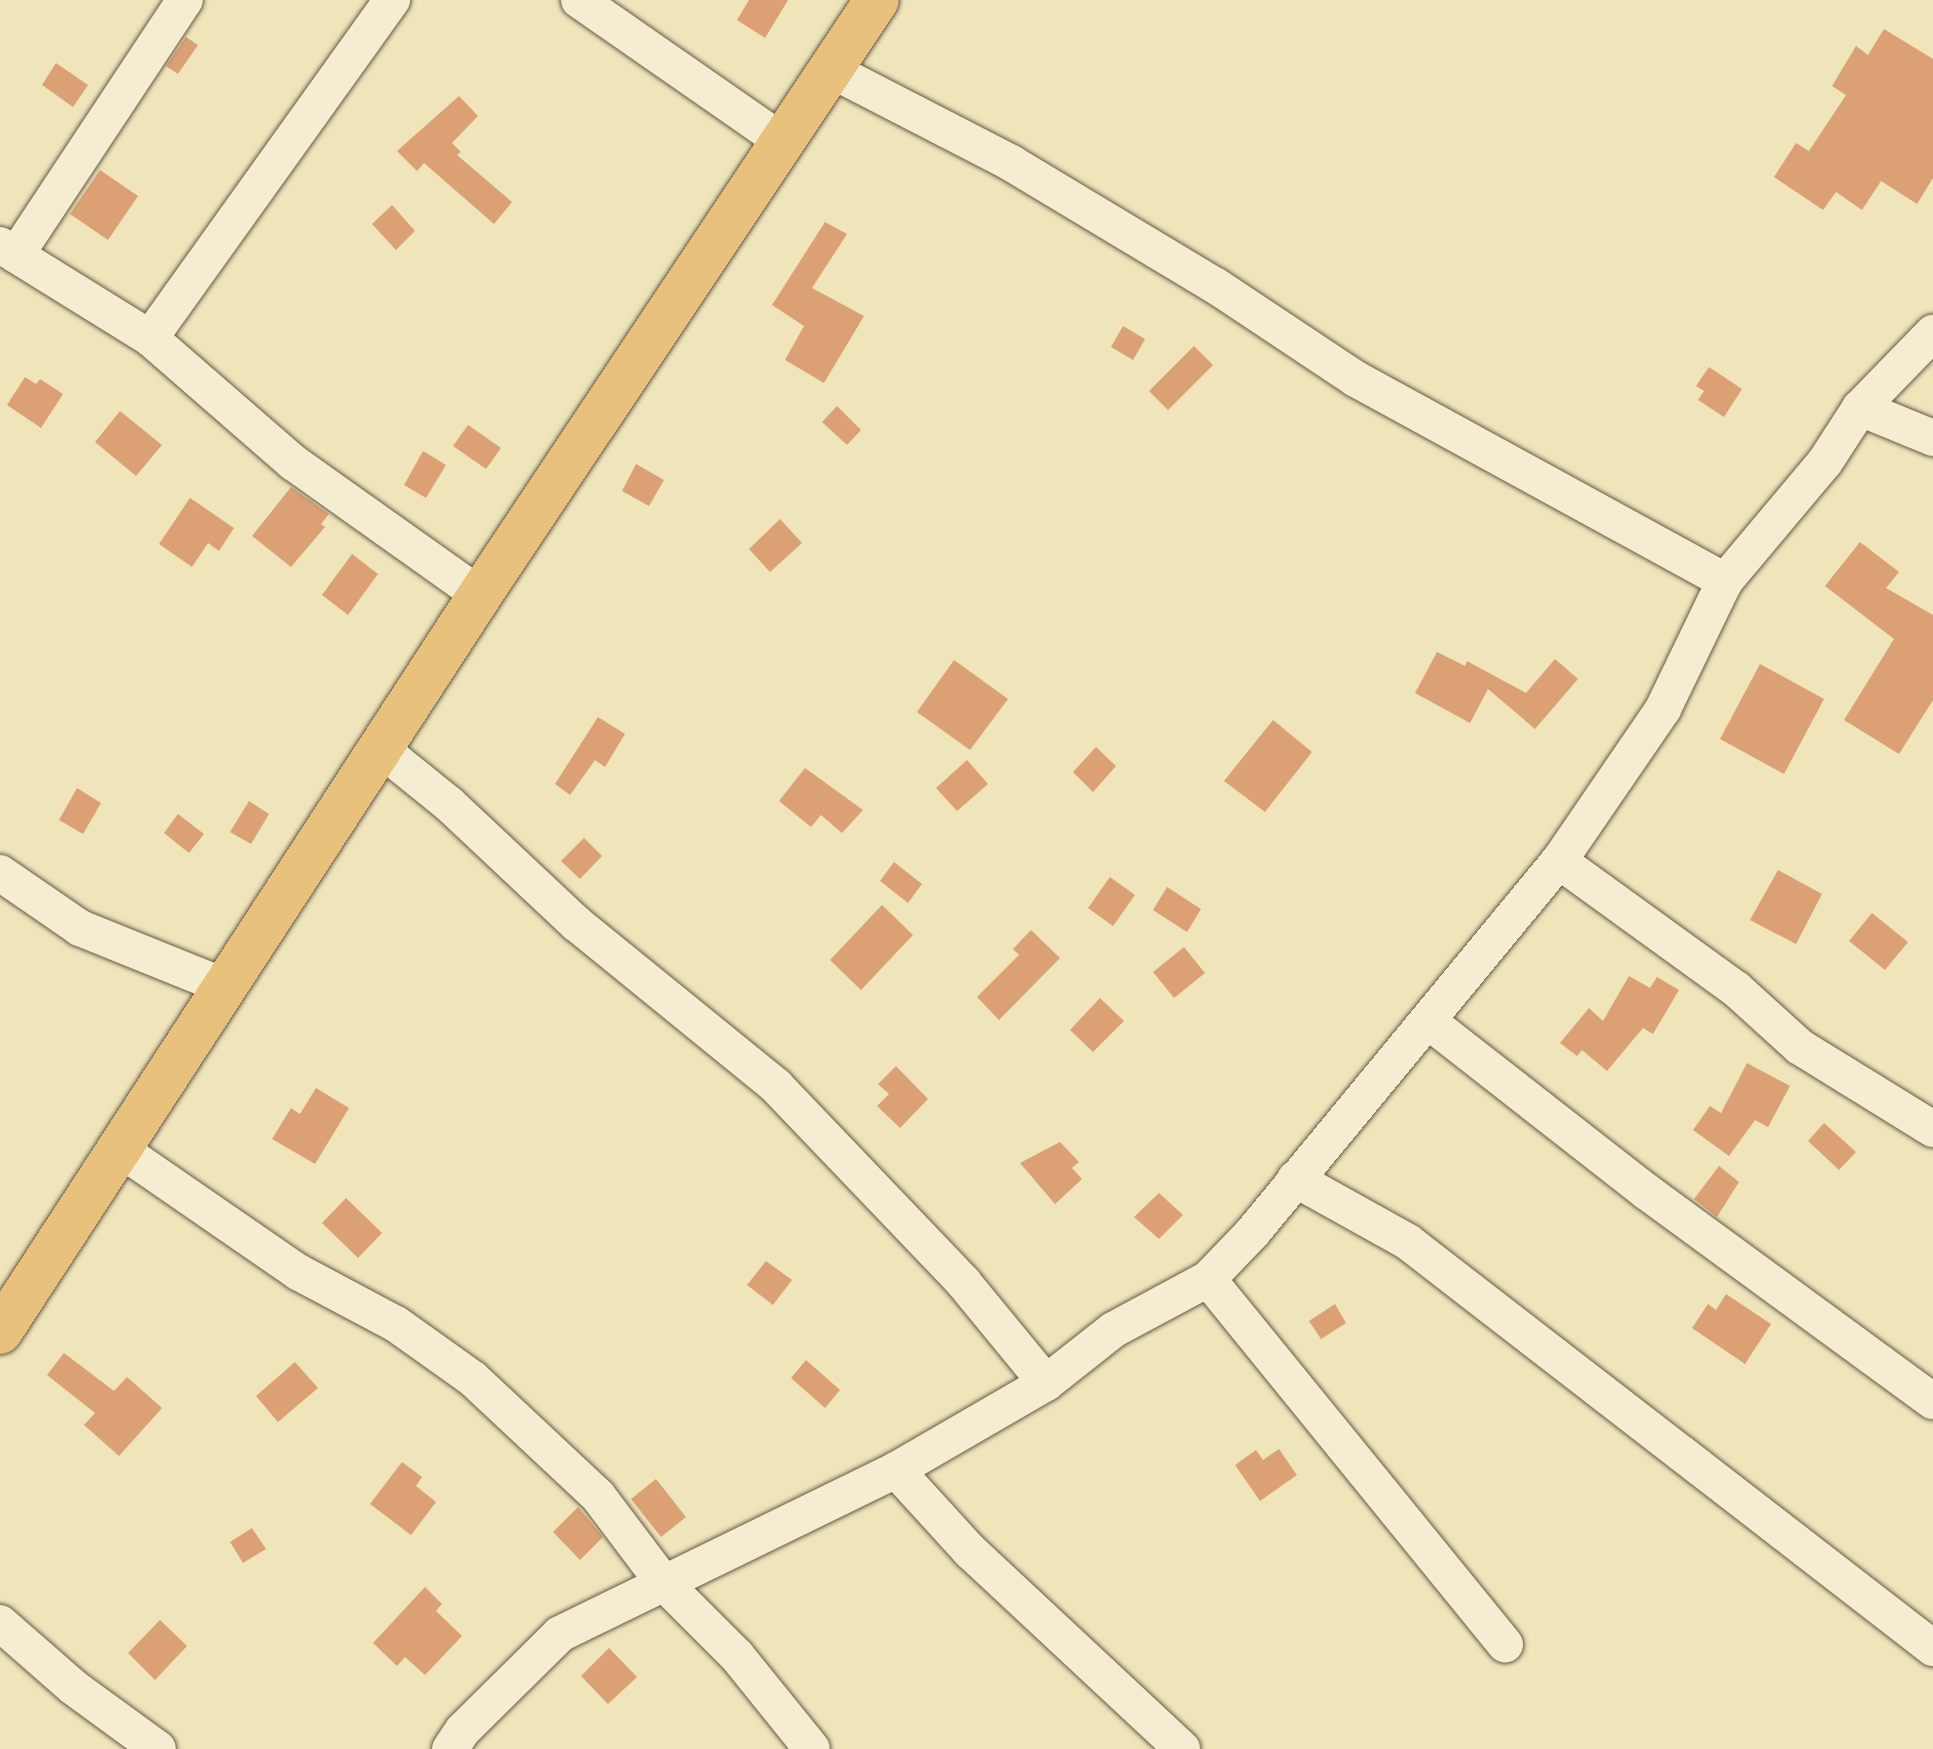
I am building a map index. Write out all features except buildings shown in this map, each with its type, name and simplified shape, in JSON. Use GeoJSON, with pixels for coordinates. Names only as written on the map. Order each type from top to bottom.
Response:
{"type":"FeatureCollection","features":[{"type":"Feature","properties":{"kind":"main road"},"geometry":{"type":"LineString","coordinates":[[0,1332],[480,595],[785,143],[877,0]]}},
{"type":"Feature","properties":{"kind":"street"},"geometry":{"type":"LineString","coordinates":[[185,0],[8,250],[150,338],[294,463],[480,595]]}},
{"type":"Feature","properties":{"kind":"street"},"geometry":{"type":"LineString","coordinates":[[150,338],[392,0]]}},
{"type":"Feature","properties":{"kind":"street"},"geometry":{"type":"LineString","coordinates":[[579,0],[785,143]]}},
{"type":"Feature","properties":{"kind":"street"},"geometry":{"type":"LineString","coordinates":[[831,70],[1011,163],[1356,379],[1725,581]]}},
{"type":"Feature","properties":{"kind":"street"},"geometry":{"type":"LineString","coordinates":[[450,1749],[463,1730],[560,1634],[662,1581],[896,1470],[1046,1383],[1113,1330],[1208,1279],[1428,1021],[1559,861],[1663,709],[1725,581],[1825,462],[1860,408],[1933,333]]}},
{"type":"Feature","properties":{"kind":"street"},"geometry":{"type":"LineString","coordinates":[[1860,408],[1933,438]]}},
{"type":"Feature","properties":{"kind":"street"},"geometry":{"type":"LineString","coordinates":[[381,749],[449,804],[577,924],[702,1021],[776,1086],[954,1272],[1046,1383]]}},
{"type":"Feature","properties":{"kind":"street"},"geometry":{"type":"LineString","coordinates":[[1559,861],[1736,989],[1800,1047],[1933,1129]]}},
{"type":"Feature","properties":{"kind":"street"},"geometry":{"type":"LineString","coordinates":[[0,873],[80,928],[226,987]]}},
{"type":"Feature","properties":{"kind":"street"},"geometry":{"type":"LineString","coordinates":[[1428,1021],[1660,1201],[1933,1401]]}},
{"type":"Feature","properties":{"kind":"street"},"geometry":{"type":"LineString","coordinates":[[121,1150],[298,1272],[396,1324],[473,1379],[598,1496],[662,1581],[737,1656],[812,1749]]}},
{"type":"Feature","properties":{"kind":"street"},"geometry":{"type":"LineString","coordinates":[[1295,1179],[1408,1242],[1933,1648]]}},
{"type":"Feature","properties":{"kind":"street"},"geometry":{"type":"LineString","coordinates":[[1208,1279],[1505,1645]]}},
{"type":"Feature","properties":{"kind":"street"},"geometry":{"type":"LineString","coordinates":[[896,1470],[981,1562],[1182,1749]]}},
{"type":"Feature","properties":{"kind":"street"},"geometry":{"type":"LineString","coordinates":[[0,1623],[73,1687],[158,1749]]}}]}
